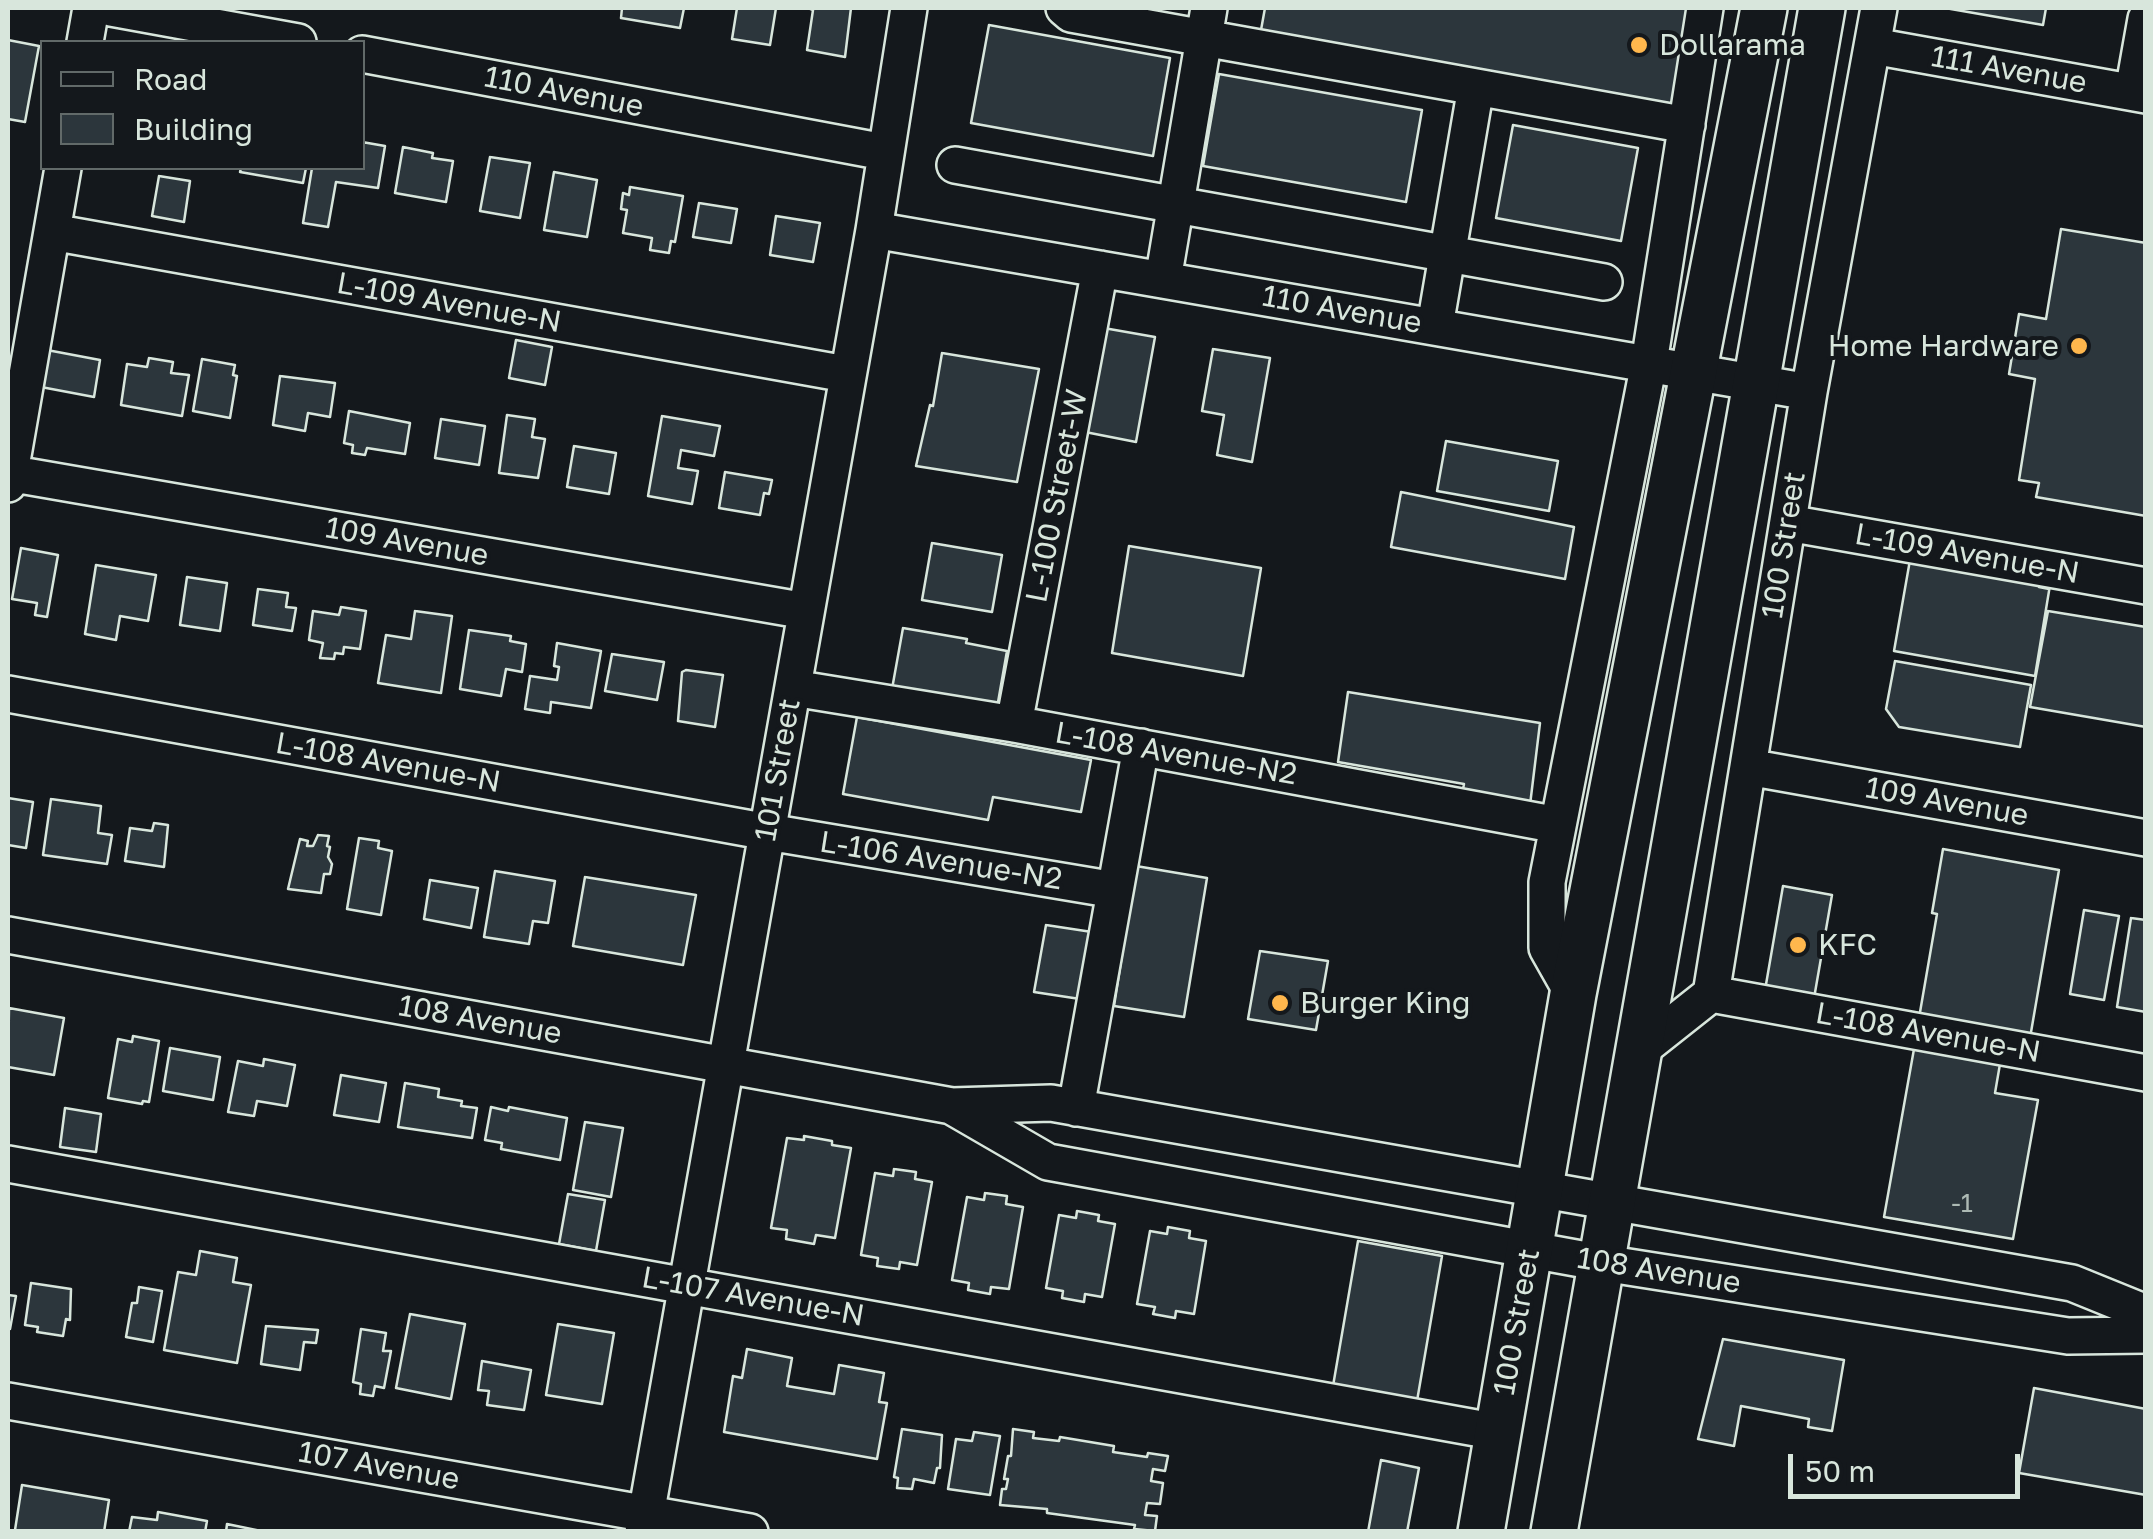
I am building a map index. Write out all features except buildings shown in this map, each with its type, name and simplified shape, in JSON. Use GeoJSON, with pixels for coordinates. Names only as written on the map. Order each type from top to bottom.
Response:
{"type":"FeatureCollection","features":[{"type":"Feature","properties":{"kind":"main road","name":"100 Street"},"geometry":{"type":"LineString","coordinates":[[1482,1532],[1573,994],[1764,8]]}},
{"type":"Feature","properties":{"kind":"main road","name":"100 Street"},"geometry":{"type":"LineString","coordinates":[[1554,1532],[1822,8]]}},
{"type":"Feature","properties":{"kind":"street"},"geometry":{"type":"LineString","coordinates":[[85,40],[91,8]]}},
{"type":"Feature","properties":{"kind":"street"},"geometry":{"type":"LineString","coordinates":[[110,8],[287,40]]}},
{"type":"Feature","properties":{"kind":"street","name":"101 Street"},"geometry":{"type":"LineString","coordinates":[[644,1522],[874,230],[909,8]]}},
{"type":"Feature","properties":{"kind":"street"},"geometry":{"type":"LineString","coordinates":[[1064,8],[1071,14],[1207,22],[1476,87],[1686,125]]}},
{"type":"Feature","properties":{"kind":"street"},"geometry":{"type":"LineString","coordinates":[[1573,994],[1546,948],[1547,882],[1649,363],[1706,8]]}},
{"type":"Feature","properties":{"kind":"street","name":"100 Street"},"geometry":{"type":"LineString","coordinates":[[1712,994],[1809,392],[1880,8]]}},
{"type":"Feature","properties":{"kind":"street"},"geometry":{"type":"LineString","coordinates":[[2139,93],[2146,19]]}},
{"type":"Feature","properties":{"kind":"street"},"geometry":{"type":"LineString","coordinates":[[1163,280],[1207,22]]}},
{"type":"Feature","properties":{"kind":"street","name":"111 Avenue"},"geometry":{"type":"LineString","coordinates":[[1872,46],[2139,93]]}},
{"type":"Feature","properties":{"kind":"street","name":"110 Avenue"},"geometry":{"type":"LineString","coordinates":[[365,55],[884,152]]}},
{"type":"Feature","properties":{"kind":"street"},"geometry":{"type":"LineString","coordinates":[[1435,326],[1476,87]]}},
{"type":"Feature","properties":{"kind":"street"},"geometry":{"type":"LineString","coordinates":[[955,165],[1604,282]]}},
{"type":"Feature","properties":{"kind":"street"},"geometry":{"type":"LineString","coordinates":[[8,477],[63,170]]}},
{"type":"Feature","properties":{"kind":"street","name":"110 Avenue"},"geometry":{"type":"LineString","coordinates":[[874,230],[1809,392]]}},
{"type":"Feature","properties":{"kind":"street","name":"L-109 Avenue-N"},"geometry":{"type":"LineString","coordinates":[[52,232],[846,374]]}},
{"type":"Feature","properties":{"kind":"street","name":"L-100 Street-W"},"geometry":{"type":"LineString","coordinates":[[1014,724],[1100,268]]}},
{"type":"Feature","properties":{"kind":"street","name":"109 Avenue"},"geometry":{"type":"LineString","coordinates":[[8,477],[806,611]]}},
{"type":"Feature","properties":{"kind":"street","name":"L-109 Avenue-N"},"geometry":{"type":"LineString","coordinates":[[1788,523],[2146,586]]}},
{"type":"Feature","properties":{"kind":"street","name":"L-108 Avenue-N2"},"geometry":{"type":"LineString","coordinates":[[793,688],[1014,724],[1558,825]]}},
{"type":"Feature","properties":{"kind":"street","name":"L-108 Avenue-N"},"geometry":{"type":"LineString","coordinates":[[8,694],[768,832]]}},
{"type":"Feature","properties":{"kind":"street"},"geometry":{"type":"LineString","coordinates":[[1076,1108],[1141,748]]}},
{"type":"Feature","properties":{"kind":"street","name":"109 Avenue"},"geometry":{"type":"LineString","coordinates":[[1748,766],[2146,838]]}},
{"type":"Feature","properties":{"kind":"street","name":"L-106 Avenue-N2"},"geometry":{"type":"LineString","coordinates":[[768,832],[1115,890]]}},
{"type":"Feature","properties":{"kind":"street","name":"108 Avenue"},"geometry":{"type":"LineString","coordinates":[[8,935],[952,1106],[1052,1103],[2072,1282],[2146,1313]]}},
{"type":"Feature","properties":{"kind":"street"},"geometry":{"type":"LineString","coordinates":[[1639,1050],[1712,994]]}},
{"type":"Feature","properties":{"kind":"street","name":"L-108 Avenue-N"},"geometry":{"type":"LineString","coordinates":[[1712,994],[2146,1073]]}},
{"type":"Feature","properties":{"kind":"street","name":"108 Avenue"},"geometry":{"type":"LineString","coordinates":[[952,1106],[1048,1162],[1530,1250],[2068,1336],[2146,1335]]}},
{"type":"Feature","properties":{"kind":"street","name":"L-107 Avenue-N"},"geometry":{"type":"LineString","coordinates":[[8,1164],[1498,1432]]}},
{"type":"Feature","properties":{"kind":"street","name":"107 Avenue"},"geometry":{"type":"LineString","coordinates":[[8,1401],[644,1522],[750,1532]]}},
{"type":"Feature","properties":{"kind":"place","name":"Dollarama"},"geometry":{"type":"Point","coordinates":[1639,45]}},
{"type":"Feature","properties":{"kind":"place","name":"Home Hardware"},"geometry":{"type":"Point","coordinates":[2079,346]}},
{"type":"Feature","properties":{"kind":"place","name":"KFC"},"geometry":{"type":"Point","coordinates":[1798,945]}},
{"type":"Feature","properties":{"kind":"place","name":"Burger King"},"geometry":{"type":"Point","coordinates":[1280,1003]}}]}
